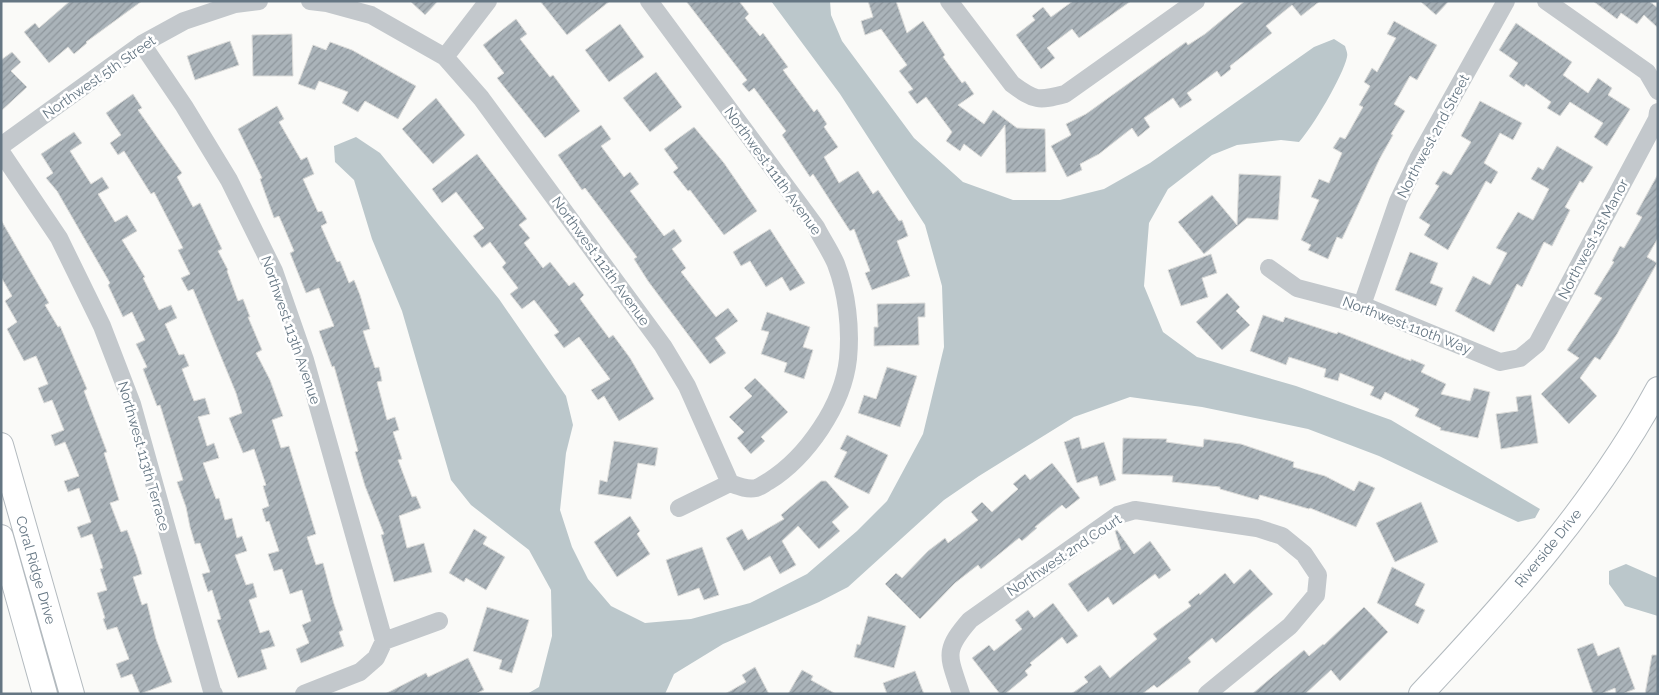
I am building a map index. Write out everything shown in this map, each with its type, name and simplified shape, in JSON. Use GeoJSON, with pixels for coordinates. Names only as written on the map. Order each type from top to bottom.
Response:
{"type":"FeatureCollection","features":[{"type":"Feature","properties":{"kind":"main road","name":"Riverside Drive"},"geometry":{"type":"LineString","coordinates":[[1421,694],[1480,631],[1562,534],[1599,483],[1656,395]]}},
{"type":"Feature","properties":{"kind":"main road","name":"Coral Ridge Drive"},"geometry":{"type":"LineString","coordinates":[[1,445],[72,694]]}},
{"type":"Feature","properties":{"kind":"main road","name":"Coral Ridge Drive"},"geometry":{"type":"LineString","coordinates":[[1,537],[45,694]]}},
{"type":"Feature","properties":{"kind":"main road"},"geometry":{"type":"LineString","coordinates":[[19,600],[43,593]]}},
{"type":"Feature","properties":{"kind":"street","name":"Northwest 5th Street"},"geometry":{"type":"LineString","coordinates":[[1,146],[142,44],[184,20],[235,4],[259,1]]}},
{"type":"Feature","properties":{"kind":"street"},"geometry":{"type":"LineString","coordinates":[[310,1],[327,2],[371,14],[445,57],[488,1]]}},
{"type":"Feature","properties":{"kind":"street","name":"Northwest 111th Avenue"},"geometry":{"type":"LineString","coordinates":[[649,1],[816,227],[836,264],[846,304],[848,359],[840,390],[824,421],[807,446],[779,474],[756,488],[742,488],[730,483]]}},
{"type":"Feature","properties":{"kind":"street"},"geometry":{"type":"LineString","coordinates":[[949,1],[1012,84],[1025,94],[1041,100],[1064,94],[1196,1]]}},
{"type":"Feature","properties":{"kind":"street","name":"Northwest 2nd Street"},"geometry":{"type":"LineString","coordinates":[[1362,305],[1398,201],[1418,159],[1506,1]]}},
{"type":"Feature","properties":{"kind":"street"},"geometry":{"type":"LineString","coordinates":[[1546,1],[1647,72],[1658,91]]}},
{"type":"Feature","properties":{"kind":"street","name":"Northwest 113th Avenue"},"geometry":{"type":"LineString","coordinates":[[142,44],[184,106],[229,180],[274,271],[305,360],[384,641]]}},
{"type":"Feature","properties":{"kind":"street","name":"Northwest 112th Avenue"},"geometry":{"type":"LineString","coordinates":[[445,57],[481,98],[663,346],[687,386],[730,483]]}},
{"type":"Feature","properties":{"kind":"street","name":"Northwest 1st Manor"},"geometry":{"type":"LineString","coordinates":[[1520,358],[1537,344],[1657,120],[1658,112]]}},
{"type":"Feature","properties":{"kind":"street","name":"Northwest 113th Terrace"},"geometry":{"type":"LineString","coordinates":[[1,152],[59,238],[102,326],[132,404],[214,694]]}},
{"type":"Feature","properties":{"kind":"street","name":"Northwest 110th Way"},"geometry":{"type":"LineString","coordinates":[[1269,268],[1297,288],[1362,305],[1500,362],[1520,358]]}},
{"type":"Feature","properties":{"kind":"street"},"geometry":{"type":"LineString","coordinates":[[679,508],[730,483]]}},
{"type":"Feature","properties":{"kind":"street","name":"Northwest 2nd Court"},"geometry":{"type":"LineString","coordinates":[[961,694],[949,656],[954,638],[970,620],[1118,515],[1135,510],[1257,528],[1282,536],[1304,554],[1318,575],[1316,595],[1290,626],[1207,694]]}},
{"type":"Feature","properties":{"kind":"street"},"geometry":{"type":"LineString","coordinates":[[304,694],[360,672],[376,658],[384,641],[439,620]]}},
{"type":"Feature","properties":{"kind":"shaded area"},"geometry":{"type":"Polygon","coordinates":[[[771,1],[830,1],[831,15],[842,41],[914,138],[963,182],[1013,200],[1060,200],[1104,189],[1150,163],[1314,47],[1334,39],[1345,46],[1347,57],[1340,76],[1319,114],[1299,142],[1281,140],[1237,145],[1212,155],[1168,189],[1149,223],[1144,286],[1163,332],[1197,357],[1296,386],[1391,420],[1540,509],[1535,518],[1518,522],[1379,456],[1308,429],[1202,407],[1130,397],[1074,417],[979,476],[944,500],[848,587],[819,602],[723,644],[674,674],[665,694],[527,694],[539,687],[552,636],[551,590],[529,550],[471,505],[451,480],[402,311],[372,239],[354,180],[335,162],[334,146],[356,137],[380,153],[499,299],[566,396],[573,425],[566,453],[560,510],[572,547],[588,579],[611,606],[645,623],[691,619],[750,603],[807,574],[857,531],[887,501],[923,434],[944,347],[942,286],[925,225],[840,94],[771,1]]]}},
{"type":"Feature","properties":{"kind":"shaded area"},"geometry":{"type":"Polygon","coordinates":[[[1626,564],[1658,578],[1658,616],[1625,606],[1609,584],[1609,571],[1626,564]]]}},
{"type":"Feature","properties":{"kind":"building"},"geometry":{"type":"Polygon","coordinates":[[[70,1],[142,1],[86,42],[74,54],[68,47],[49,63],[24,32],[35,23],[39,28],[70,1]]]}},
{"type":"Feature","properties":{"kind":"building"},"geometry":{"type":"Polygon","coordinates":[[[410,1],[438,1],[425,15],[410,1]]]}},
{"type":"Feature","properties":{"kind":"building"},"geometry":{"type":"Polygon","coordinates":[[[540,1],[610,1],[567,35],[540,1]]]}},
{"type":"Feature","properties":{"kind":"building"},"geometry":{"type":"Polygon","coordinates":[[[686,1],[739,1],[749,14],[745,18],[760,36],[763,33],[788,67],[783,70],[814,112],[817,109],[827,124],[824,127],[838,147],[824,157],[839,183],[858,171],[873,194],[878,190],[899,221],[902,220],[908,236],[897,241],[910,276],[872,290],[865,273],[870,271],[854,229],[850,231],[813,174],[810,177],[782,135],[786,131],[754,88],[749,92],[742,84],[747,80],[686,1]]]}},
{"type":"Feature","properties":{"kind":"building"},"geometry":{"type":"Polygon","coordinates":[[[868,1],[896,1],[907,33],[923,21],[945,55],[943,57],[962,83],[965,81],[974,94],[958,105],[984,124],[993,110],[1017,128],[1045,129],[1046,172],[1006,173],[1005,125],[981,157],[964,144],[960,151],[946,141],[952,132],[926,97],[917,104],[908,92],[913,89],[899,71],[907,65],[881,29],[865,35],[861,21],[873,17],[868,1]]]}},
{"type":"Feature","properties":{"kind":"building"},"geometry":{"type":"Polygon","coordinates":[[[1073,1],[1131,1],[1079,38],[1072,29],[1047,48],[1055,58],[1041,69],[1016,35],[1035,20],[1032,16],[1043,7],[1051,17],[1073,1]]]}},
{"type":"Feature","properties":{"kind":"building"},"geometry":{"type":"Polygon","coordinates":[[[1245,1],[1320,1],[1301,16],[1292,5],[1266,26],[1272,33],[1230,66],[1231,69],[1221,77],[1217,71],[1187,93],[1192,100],[1180,108],[1173,98],[1144,118],[1150,127],[1138,137],[1132,128],[1099,154],[1080,164],[1082,170],[1067,177],[1051,146],[1071,135],[1066,124],[1086,114],[1186,42],[1188,45],[1205,34],[1245,1]]]}},
{"type":"Feature","properties":{"kind":"building"},"geometry":{"type":"Polygon","coordinates":[[[1420,1],[1449,1],[1436,15],[1420,1]]]}},
{"type":"Feature","properties":{"kind":"building"},"geometry":{"type":"Polygon","coordinates":[[[1593,1],[1649,1],[1658,8],[1658,28],[1644,15],[1637,24],[1621,13],[1617,19],[1593,1]]]}},
{"type":"Feature","properties":{"kind":"building"},"geometry":{"type":"Polygon","coordinates":[[[516,19],[527,34],[520,39],[550,77],[553,75],[580,111],[545,138],[497,78],[504,73],[483,45],[516,19]]]}},
{"type":"Feature","properties":{"kind":"building"},"geometry":{"type":"Polygon","coordinates":[[[1394,21],[1437,45],[1417,80],[1410,76],[1394,104],[1405,111],[1391,134],[1393,135],[1380,158],[1342,239],[1337,237],[1328,259],[1308,250],[1311,245],[1301,240],[1319,200],[1311,197],[1319,179],[1329,183],[1342,153],[1333,148],[1340,137],[1345,139],[1363,107],[1359,105],[1370,86],[1364,82],[1372,68],[1377,72],[1396,38],[1387,34],[1394,21]]]}},
{"type":"Feature","properties":{"kind":"building"},"geometry":{"type":"Polygon","coordinates":[[[1516,23],[1572,62],[1563,75],[1588,93],[1598,78],[1612,88],[1608,95],[1630,109],[1607,146],[1594,137],[1603,123],[1570,102],[1560,116],[1547,108],[1551,102],[1526,84],[1524,87],[1509,76],[1518,63],[1499,50],[1516,23]]]}},
{"type":"Feature","properties":{"kind":"building"},"geometry":{"type":"Polygon","coordinates":[[[620,24],[644,57],[609,82],[585,50],[620,24]]]}},
{"type":"Feature","properties":{"kind":"building"},"geometry":{"type":"Polygon","coordinates":[[[292,34],[293,76],[253,76],[252,35],[292,34]]]}},
{"type":"Feature","properties":{"kind":"building"},"geometry":{"type":"Polygon","coordinates":[[[230,41],[239,65],[195,80],[187,56],[230,41]]]}},
{"type":"Feature","properties":{"kind":"building"},"geometry":{"type":"Polygon","coordinates":[[[330,42],[352,50],[416,86],[398,119],[365,101],[358,112],[342,103],[348,92],[319,81],[315,90],[298,84],[313,45],[326,50],[330,42]]]}},
{"type":"Feature","properties":{"kind":"building"},"geometry":{"type":"Polygon","coordinates":[[[12,52],[21,62],[11,71],[27,87],[1,111],[1,60],[12,52]]]}},
{"type":"Feature","properties":{"kind":"building"},"geometry":{"type":"Polygon","coordinates":[[[656,72],[682,107],[650,132],[623,98],[656,72]]]}},
{"type":"Feature","properties":{"kind":"building"},"geometry":{"type":"Polygon","coordinates":[[[133,94],[142,108],[138,110],[182,173],[177,177],[193,207],[200,203],[222,249],[218,251],[228,270],[238,301],[243,299],[250,317],[248,317],[262,350],[256,353],[270,380],[283,416],[272,420],[281,448],[289,446],[316,534],[307,537],[316,565],[323,563],[343,630],[339,632],[344,646],[301,663],[296,649],[309,643],[302,625],[311,621],[302,590],[290,594],[282,569],[274,571],[268,554],[279,551],[269,521],[266,522],[262,509],[269,506],[263,486],[266,485],[254,449],[243,453],[229,418],[242,413],[236,393],[193,289],[188,291],[181,278],[190,274],[178,250],[183,248],[154,192],[151,194],[124,151],[118,155],[110,143],[121,135],[106,113],[133,94]]]}},
{"type":"Feature","properties":{"kind":"building"},"geometry":{"type":"Polygon","coordinates":[[[436,98],[465,135],[433,164],[402,129],[436,98]]]}},
{"type":"Feature","properties":{"kind":"building"},"geometry":{"type":"Polygon","coordinates":[[[1480,101],[1522,123],[1513,140],[1500,133],[1484,163],[1498,172],[1491,184],[1486,181],[1448,250],[1424,235],[1430,225],[1419,218],[1439,186],[1435,184],[1443,171],[1451,175],[1471,142],[1461,136],[1480,101]]]}},
{"type":"Feature","properties":{"kind":"building"},"geometry":{"type":"Polygon","coordinates":[[[277,106],[284,119],[279,122],[301,160],[307,157],[314,174],[303,179],[318,212],[322,211],[327,223],[321,226],[337,262],[340,261],[349,283],[354,280],[360,295],[370,329],[363,331],[375,368],[379,367],[382,381],[377,382],[387,420],[395,417],[399,430],[393,432],[402,459],[398,460],[412,497],[416,496],[421,508],[399,516],[407,548],[424,543],[432,572],[394,582],[381,535],[384,534],[365,486],[355,452],[358,451],[334,366],[332,367],[319,331],[334,326],[319,288],[306,293],[290,253],[294,251],[279,216],[274,218],[260,179],[262,178],[238,129],[277,106]]]}},
{"type":"Feature","properties":{"kind":"building"},"geometry":{"type":"Polygon","coordinates":[[[601,125],[611,139],[601,146],[624,177],[630,172],[639,184],[630,191],[664,236],[674,229],[682,241],[672,249],[686,268],[681,272],[716,317],[728,308],[738,321],[715,338],[726,353],[710,364],[648,281],[634,259],[637,257],[585,188],[582,190],[558,155],[601,125]]]}},
{"type":"Feature","properties":{"kind":"building"},"geometry":{"type":"Polygon","coordinates":[[[694,127],[724,163],[757,211],[724,235],[690,190],[688,191],[673,172],[678,168],[664,149],[694,127]]]}},
{"type":"Feature","properties":{"kind":"building"},"geometry":{"type":"Polygon","coordinates":[[[74,132],[82,143],[70,151],[91,184],[102,177],[109,188],[98,194],[115,222],[127,215],[137,231],[122,240],[145,277],[143,278],[159,310],[171,305],[177,318],[165,324],[179,355],[184,354],[189,366],[182,369],[194,401],[205,398],[210,414],[198,417],[207,446],[214,443],[219,458],[203,463],[216,499],[219,498],[225,520],[232,518],[237,538],[242,536],[247,551],[235,555],[246,585],[253,583],[257,597],[249,600],[260,633],[269,630],[275,646],[261,650],[267,669],[238,678],[217,620],[221,619],[212,590],[208,592],[202,574],[210,572],[200,543],[195,544],[190,527],[186,507],[177,482],[183,480],[160,405],[157,406],[143,369],[147,367],[136,344],[145,340],[132,312],[123,317],[108,285],[110,283],[57,191],[46,178],[53,173],[41,154],[74,132]]]}},
{"type":"Feature","properties":{"kind":"building"},"geometry":{"type":"Polygon","coordinates":[[[1557,146],[1593,167],[1583,183],[1580,181],[1565,207],[1570,210],[1552,246],[1544,242],[1522,287],[1517,284],[1494,332],[1455,311],[1473,276],[1490,285],[1507,253],[1496,248],[1518,212],[1533,220],[1549,189],[1531,179],[1538,167],[1543,170],[1557,146]]]}},
{"type":"Feature","properties":{"kind":"building"},"geometry":{"type":"Polygon","coordinates":[[[477,154],[527,219],[519,225],[530,238],[524,243],[543,268],[550,262],[569,286],[574,282],[584,295],[580,299],[609,338],[613,335],[630,358],[654,399],[619,421],[604,396],[598,400],[591,390],[610,379],[579,337],[564,348],[554,335],[559,332],[534,300],[522,309],[510,294],[518,288],[502,267],[506,263],[490,242],[482,248],[473,236],[484,228],[456,192],[442,203],[432,189],[477,154]]]}},
{"type":"Feature","properties":{"kind":"building"},"geometry":{"type":"Polygon","coordinates":[[[1239,174],[1281,176],[1278,220],[1247,218],[1204,254],[1178,222],[1212,195],[1237,225],[1239,174]]]}},
{"type":"Feature","properties":{"kind":"building"},"geometry":{"type":"Polygon","coordinates":[[[1658,174],[1658,238],[1647,257],[1657,263],[1600,360],[1595,357],[1580,378],[1597,396],[1569,424],[1541,394],[1579,358],[1567,350],[1602,298],[1594,294],[1614,262],[1612,261],[1620,246],[1624,248],[1642,217],[1636,214],[1658,174]]]}},
{"type":"Feature","properties":{"kind":"building"},"geometry":{"type":"Polygon","coordinates":[[[1,220],[49,303],[45,305],[58,327],[60,326],[87,389],[84,391],[107,452],[104,453],[119,500],[110,503],[121,532],[127,530],[137,557],[142,574],[133,577],[142,605],[147,603],[156,639],[172,682],[140,694],[132,674],[121,678],[116,664],[129,659],[117,627],[107,630],[103,619],[105,618],[97,593],[107,590],[100,569],[103,568],[92,534],[81,538],[77,527],[91,522],[79,488],[68,492],[64,481],[79,476],[65,442],[55,446],[51,435],[64,430],[52,400],[44,403],[38,388],[48,384],[36,356],[24,361],[7,329],[17,322],[5,301],[12,296],[1,277],[1,220]]]}},
{"type":"Feature","properties":{"kind":"building"},"geometry":{"type":"Polygon","coordinates":[[[770,229],[805,283],[790,291],[782,277],[766,287],[750,261],[741,266],[733,252],[770,229]]]}},
{"type":"Feature","properties":{"kind":"building"},"geometry":{"type":"Polygon","coordinates":[[[1410,252],[1438,263],[1430,283],[1443,288],[1436,306],[1395,290],[1410,252]]]}},
{"type":"Feature","properties":{"kind":"building"},"geometry":{"type":"Polygon","coordinates":[[[1211,254],[1217,273],[1202,278],[1208,297],[1181,306],[1168,270],[1211,254]]]}},
{"type":"Feature","properties":{"kind":"building"},"geometry":{"type":"Polygon","coordinates":[[[1227,293],[1240,307],[1236,311],[1250,325],[1222,350],[1196,322],[1227,293]]]}},
{"type":"Feature","properties":{"kind":"building"},"geometry":{"type":"Polygon","coordinates":[[[925,303],[925,317],[918,317],[919,345],[874,346],[874,327],[878,327],[877,304],[925,303]]]}},
{"type":"Feature","properties":{"kind":"building"},"geometry":{"type":"Polygon","coordinates":[[[767,312],[810,327],[803,347],[813,350],[804,379],[784,372],[787,363],[761,354],[769,332],[761,330],[767,312]]]}},
{"type":"Feature","properties":{"kind":"building"},"geometry":{"type":"Polygon","coordinates":[[[1263,315],[1283,322],[1285,317],[1337,334],[1338,332],[1425,365],[1421,372],[1446,384],[1441,394],[1470,401],[1474,388],[1490,392],[1478,438],[1440,430],[1441,428],[1415,416],[1419,409],[1385,392],[1381,400],[1370,395],[1374,387],[1340,373],[1338,381],[1324,377],[1326,369],[1289,357],[1286,365],[1250,351],[1263,315]]]}},
{"type":"Feature","properties":{"kind":"building"},"geometry":{"type":"Polygon","coordinates":[[[887,367],[917,376],[900,427],[858,413],[864,395],[876,399],[887,367]]]}},
{"type":"Feature","properties":{"kind":"building"},"geometry":{"type":"Polygon","coordinates":[[[755,378],[788,412],[761,437],[765,441],[751,454],[737,438],[744,432],[729,417],[752,396],[744,388],[755,378]]]}},
{"type":"Feature","properties":{"kind":"building"},"geometry":{"type":"Polygon","coordinates":[[[1531,395],[1538,443],[1501,449],[1496,414],[1518,411],[1516,397],[1531,395]]]}},
{"type":"Feature","properties":{"kind":"building"},"geometry":{"type":"Polygon","coordinates":[[[847,435],[888,455],[869,494],[834,477],[847,452],[840,449],[847,435]]]}},
{"type":"Feature","properties":{"kind":"building"},"geometry":{"type":"Polygon","coordinates":[[[1079,437],[1082,449],[1104,442],[1116,480],[1100,486],[1097,476],[1077,483],[1064,442],[1079,437]]]}},
{"type":"Feature","properties":{"kind":"building"},"geometry":{"type":"Polygon","coordinates":[[[1123,438],[1167,439],[1166,442],[1203,447],[1204,439],[1241,444],[1294,462],[1293,467],[1325,476],[1354,491],[1359,481],[1375,488],[1356,527],[1310,508],[1260,495],[1258,500],[1220,489],[1220,487],[1172,482],[1173,476],[1122,474],[1123,438]]]}},
{"type":"Feature","properties":{"kind":"building"},"geometry":{"type":"Polygon","coordinates":[[[614,441],[658,448],[655,466],[638,463],[631,499],[598,494],[600,480],[607,482],[614,441]]]}},
{"type":"Feature","properties":{"kind":"building"},"geometry":{"type":"Polygon","coordinates":[[[1052,463],[1080,498],[1066,509],[1062,505],[1035,527],[1037,528],[1022,541],[1019,538],[981,569],[978,565],[955,583],[920,619],[885,584],[896,573],[902,578],[928,551],[945,538],[948,543],[978,520],[971,512],[982,502],[992,512],[1018,489],[1013,484],[1025,474],[1030,480],[1052,463]]]}},
{"type":"Feature","properties":{"kind":"building"},"geometry":{"type":"Polygon","coordinates":[[[821,481],[826,481],[849,507],[832,522],[840,531],[819,549],[798,526],[782,541],[796,565],[780,574],[770,556],[744,571],[726,538],[742,529],[748,540],[784,519],[781,515],[821,481]]]}},
{"type":"Feature","properties":{"kind":"building"},"geometry":{"type":"Polygon","coordinates":[[[1421,502],[1438,542],[1395,562],[1376,523],[1421,502]]]}},
{"type":"Feature","properties":{"kind":"building"},"geometry":{"type":"Polygon","coordinates":[[[630,516],[640,531],[637,534],[650,554],[617,577],[594,542],[630,516]]]}},
{"type":"Feature","properties":{"kind":"building"},"geometry":{"type":"Polygon","coordinates":[[[474,529],[487,537],[483,544],[505,557],[486,590],[466,578],[464,582],[449,573],[474,529]]]}},
{"type":"Feature","properties":{"kind":"building"},"geometry":{"type":"Polygon","coordinates":[[[1117,530],[1134,554],[1150,541],[1171,570],[1159,579],[1155,574],[1113,605],[1108,597],[1088,612],[1068,584],[1121,550],[1115,531],[1117,530]]]}},
{"type":"Feature","properties":{"kind":"building"},"geometry":{"type":"Polygon","coordinates":[[[702,547],[719,595],[704,600],[699,588],[678,596],[666,560],[702,547]]]}},
{"type":"Feature","properties":{"kind":"building"},"geometry":{"type":"Polygon","coordinates":[[[1392,567],[1425,584],[1415,605],[1425,610],[1418,624],[1377,603],[1392,567]]]}},
{"type":"Feature","properties":{"kind":"building"},"geometry":{"type":"Polygon","coordinates":[[[1250,569],[1273,594],[1216,643],[1212,638],[1188,658],[1191,662],[1157,688],[1154,685],[1142,694],[1071,694],[1088,682],[1084,677],[1100,665],[1110,678],[1157,639],[1153,634],[1191,606],[1188,602],[1199,593],[1200,595],[1225,573],[1234,584],[1250,569]]]}},
{"type":"Feature","properties":{"kind":"building"},"geometry":{"type":"Polygon","coordinates":[[[1053,603],[1078,636],[1067,644],[1062,637],[1030,663],[1032,665],[1025,671],[1028,675],[1005,694],[1000,694],[972,658],[989,645],[994,651],[1022,629],[1015,620],[1028,610],[1034,618],[1053,603]]]}},
{"type":"Feature","properties":{"kind":"building"},"geometry":{"type":"Polygon","coordinates":[[[487,607],[529,620],[512,673],[499,669],[502,660],[473,651],[487,607]]]}},
{"type":"Feature","properties":{"kind":"building"},"geometry":{"type":"Polygon","coordinates":[[[1364,607],[1388,632],[1340,681],[1331,670],[1305,694],[1252,694],[1304,650],[1309,656],[1324,645],[1364,607]]]}},
{"type":"Feature","properties":{"kind":"building"},"geometry":{"type":"Polygon","coordinates":[[[868,616],[906,626],[894,668],[854,657],[857,644],[860,645],[868,616]]]}},
{"type":"Feature","properties":{"kind":"building"},"geometry":{"type":"Polygon","coordinates":[[[1593,643],[1598,656],[1619,647],[1635,689],[1622,694],[1616,694],[1615,688],[1601,694],[1593,694],[1577,649],[1593,643]]]}},
{"type":"Feature","properties":{"kind":"building"},"geometry":{"type":"Polygon","coordinates":[[[1652,655],[1658,655],[1658,694],[1645,694],[1652,655]]]}},
{"type":"Feature","properties":{"kind":"building"},"geometry":{"type":"Polygon","coordinates":[[[468,658],[484,690],[475,694],[385,694],[426,673],[428,677],[468,658]]]}},
{"type":"Feature","properties":{"kind":"building"},"geometry":{"type":"Polygon","coordinates":[[[755,667],[769,694],[725,694],[746,682],[742,675],[755,667]]]}},
{"type":"Feature","properties":{"kind":"building"},"geometry":{"type":"Polygon","coordinates":[[[802,670],[813,676],[811,680],[836,694],[788,694],[802,670]]]}},
{"type":"Feature","properties":{"kind":"building"},"geometry":{"type":"Polygon","coordinates":[[[915,671],[924,694],[887,694],[883,683],[915,671]]]}}]}
